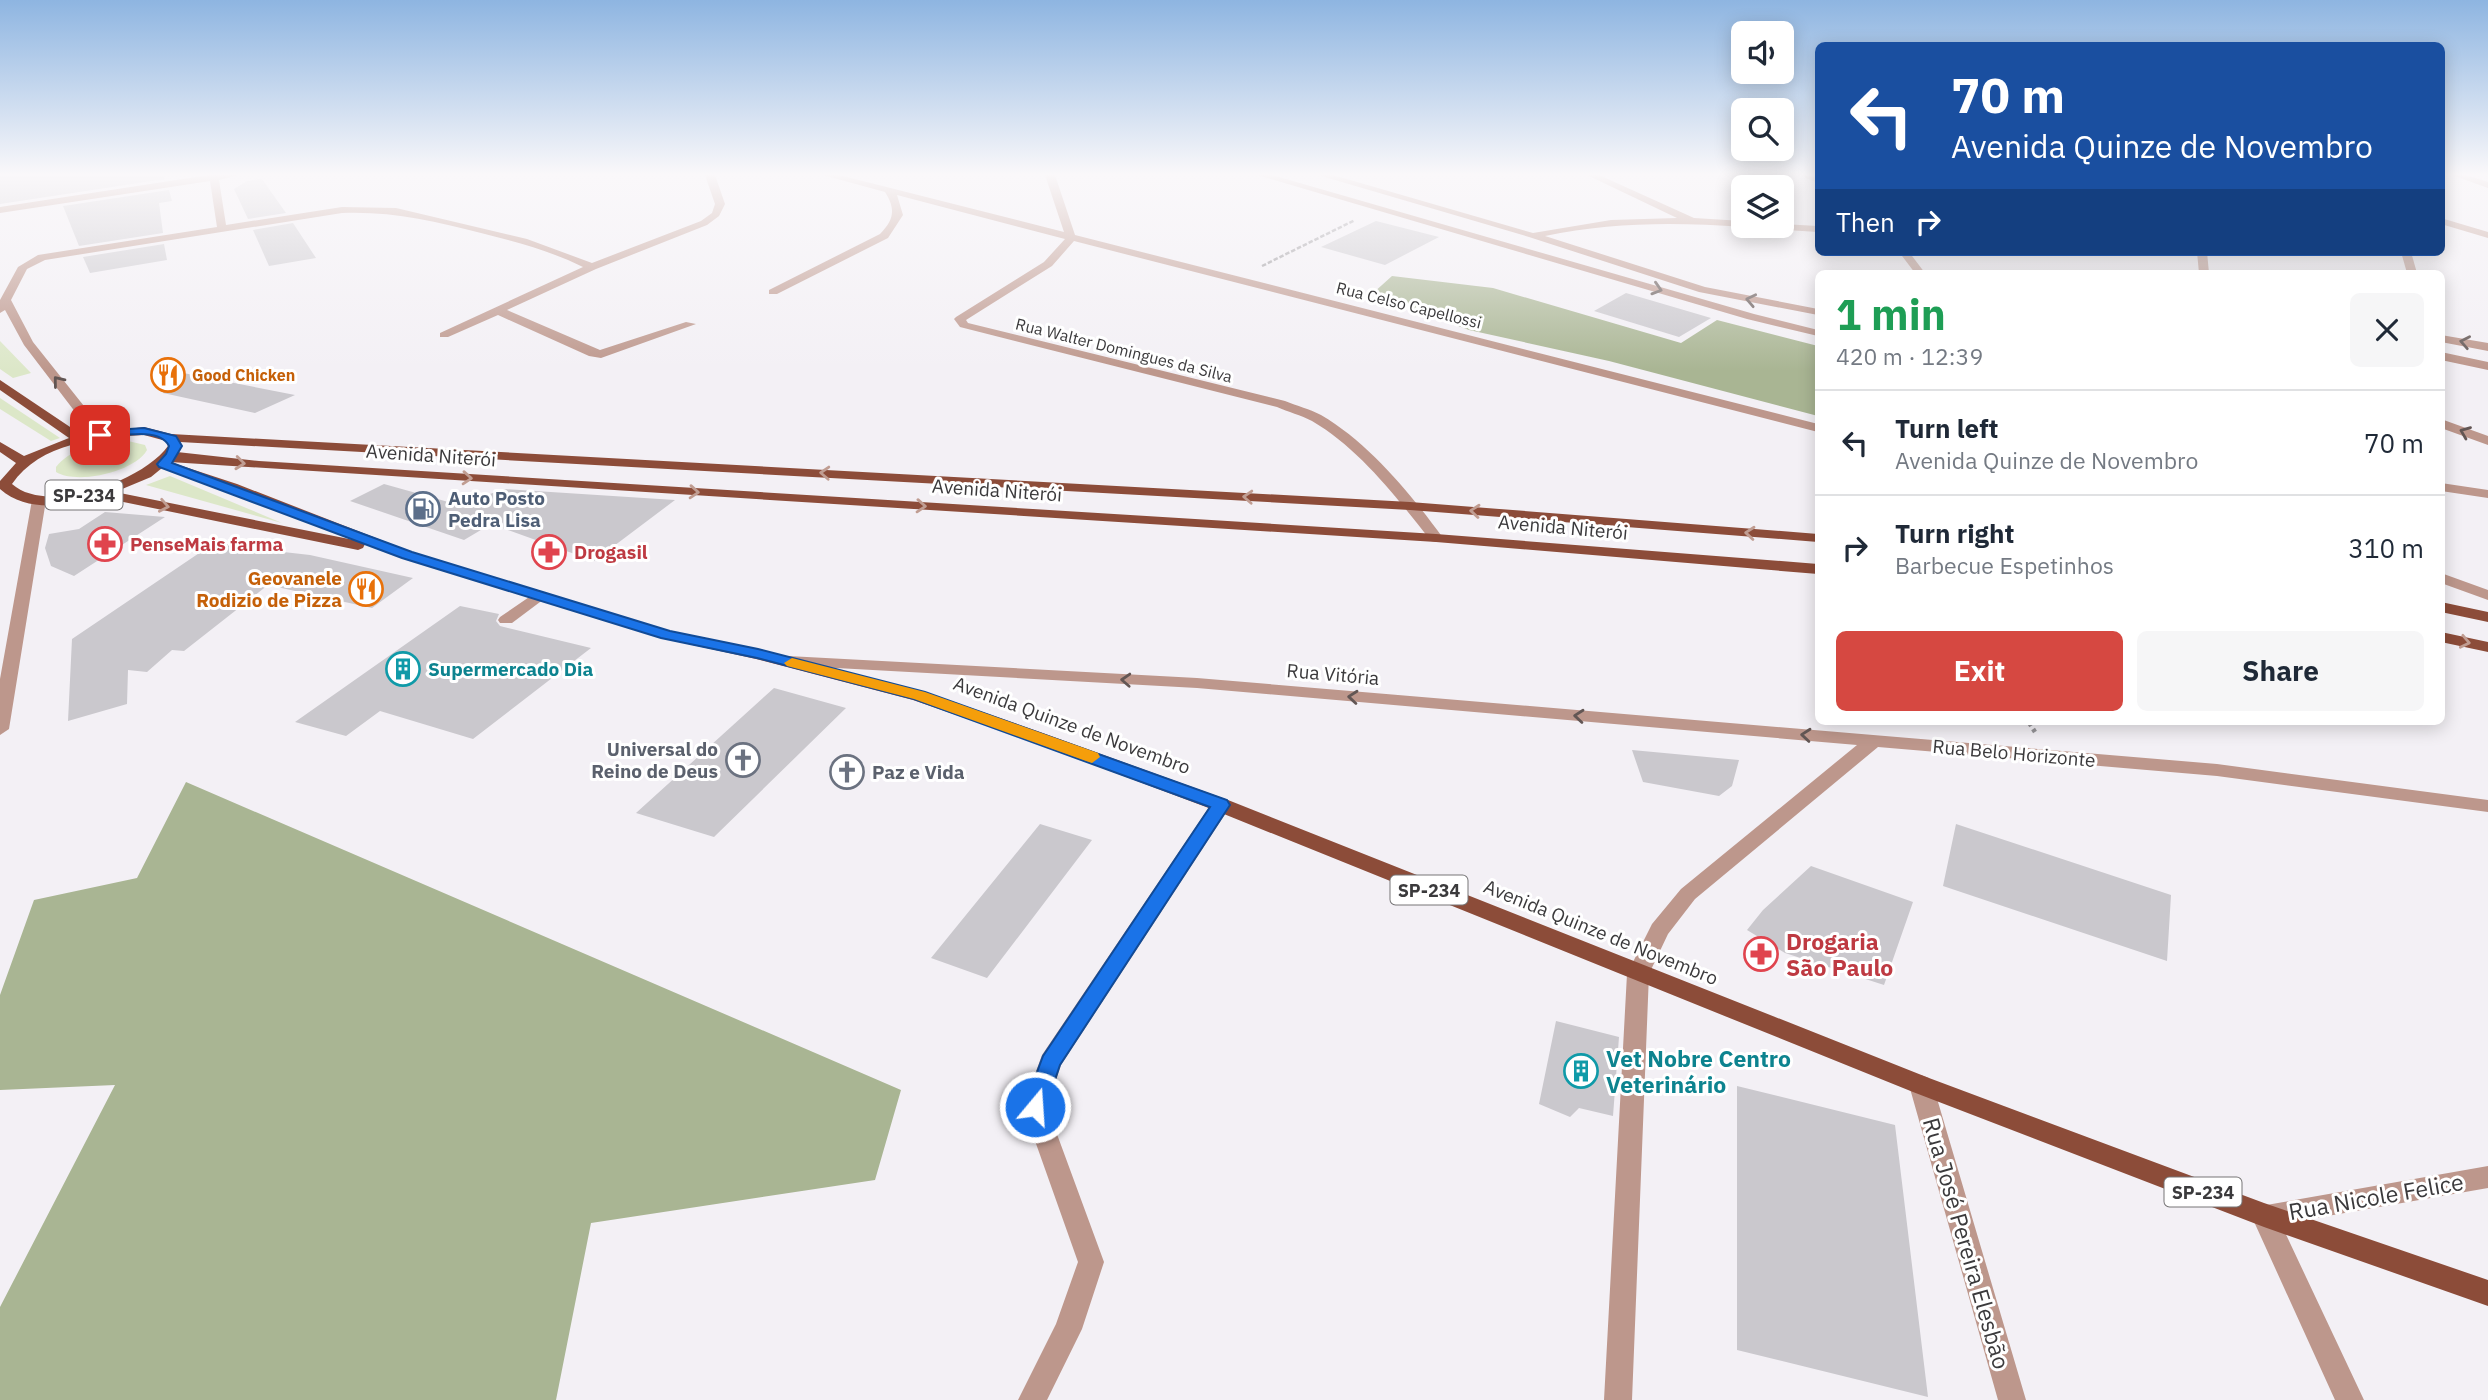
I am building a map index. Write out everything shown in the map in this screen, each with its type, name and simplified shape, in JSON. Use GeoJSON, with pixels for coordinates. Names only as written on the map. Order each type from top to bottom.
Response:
{"type":"FeatureCollection","features":[{"type":"Feature","properties":{"kind":"main road"},"geometry":{"type":"LineString","coordinates":[[0,384],[80,439]]}},
{"type":"Feature","properties":{"kind":"main road","name":"SP-234"},"geometry":{"type":"LineString","coordinates":[[168,460],[146,475],[97,493],[39,500],[20,498],[8,492],[2,485],[9,474],[24,462],[80,439],[144,431],[171,438]]}},
{"type":"Feature","properties":{"kind":"main road","name":"Avenida Niterói"},"geometry":{"type":"LineString","coordinates":[[171,438],[1410,506],[1815,538]]}},
{"type":"Feature","properties":{"kind":"main road"},"geometry":{"type":"LineString","coordinates":[[168,460],[176,446],[171,438]]}},
{"type":"Feature","properties":{"kind":"main road","name":"SP-234"},"geometry":{"type":"LineString","coordinates":[[0,446],[24,462]]}},
{"type":"Feature","properties":{"kind":"main road"},"geometry":{"type":"LineString","coordinates":[[363,472],[396,449]]}},
{"type":"Feature","properties":{"kind":"main road","name":"Avenida Niterói"},"geometry":{"type":"LineString","coordinates":[[168,460],[1436,538],[1815,569]]}},
{"type":"Feature","properties":{"kind":"main road","name":"Avenida Quinze de Novembro"},"geometry":{"type":"LineString","coordinates":[[168,460],[407,555],[667,635],[787,661],[919,696],[1221,805],[1921,1086],[2264,1215],[2488,1293]]}},
{"type":"Feature","properties":{"kind":"main road","name":"Avenida Quinze de Novembro"},"geometry":{"type":"LineString","coordinates":[[97,493],[407,555]]}},
{"type":"Feature","properties":{"kind":"main road"},"geometry":{"type":"LineString","coordinates":[[2445,608],[2488,617]]}},
{"type":"Feature","properties":{"kind":"main road"},"geometry":{"type":"LineString","coordinates":[[2445,638],[2488,648]]}},
{"type":"Feature","properties":{"kind":"street"},"geometry":{"type":"LineString","coordinates":[[100,435],[28,343],[2,305],[17,276],[31,261],[54,254],[146,240]]}},
{"type":"Feature","properties":{"kind":"street"},"geometry":{"type":"LineString","coordinates":[[522,240],[541,245],[592,267]]}},
{"type":"Feature","properties":{"kind":"street"},"geometry":{"type":"LineString","coordinates":[[444,335],[592,267],[664,240]]}},
{"type":"Feature","properties":{"kind":"street"},"geometry":{"type":"LineString","coordinates":[[773,292],[868,247],[876,240]]}},
{"type":"Feature","properties":{"kind":"street","name":"Rua Walter Domingues da Silva"},"geometry":{"type":"LineString","coordinates":[[1069,240],[1048,264],[960,319],[964,325],[1281,404],[1316,418],[1339,433],[1410,506],[1436,538]]}},
{"type":"Feature","properties":{"kind":"street","name":"Rua Celso Capellossi"},"geometry":{"type":"LineString","coordinates":[[1080,240],[1815,427]]}},
{"type":"Feature","properties":{"kind":"street"},"geometry":{"type":"LineString","coordinates":[[1492,240],[1751,317],[1815,332]]}},
{"type":"Feature","properties":{"kind":"street"},"geometry":{"type":"LineString","coordinates":[[1502,240],[1509,245],[1535,247],[1542,243],[1539,240]]}},
{"type":"Feature","properties":{"kind":"street"},"geometry":{"type":"LineString","coordinates":[[1548,240],[1703,290],[1815,311]]}},
{"type":"Feature","properties":{"kind":"street"},"geometry":{"type":"LineString","coordinates":[[1907,256],[1918,270]]}},
{"type":"Feature","properties":{"kind":"street"},"geometry":{"type":"LineString","coordinates":[[497,310],[593,353],[601,354],[690,324]]}},
{"type":"Feature","properties":{"kind":"street"},"geometry":{"type":"LineString","coordinates":[[2445,339],[2488,347]]}},
{"type":"Feature","properties":{"kind":"street"},"geometry":{"type":"LineString","coordinates":[[2445,354],[2488,366]]}},
{"type":"Feature","properties":{"kind":"street"},"geometry":{"type":"LineString","coordinates":[[2445,425],[2488,441]]}},
{"type":"Feature","properties":{"kind":"street"},"geometry":{"type":"LineString","coordinates":[[2445,489],[2488,494]]}},
{"type":"Feature","properties":{"kind":"street"},"geometry":{"type":"LineString","coordinates":[[0,729],[39,500]]}},
{"type":"Feature","properties":{"kind":"street"},"geometry":{"type":"LineString","coordinates":[[2445,579],[2488,595]]}},
{"type":"Feature","properties":{"kind":"street"},"geometry":{"type":"LineString","coordinates":[[506,620],[538,596]]}},
{"type":"Feature","properties":{"kind":"street","name":"Rua Vitória"},"geometry":{"type":"LineString","coordinates":[[787,661],[1197,684],[1874,741]]}},
{"type":"Feature","properties":{"kind":"street"},"geometry":{"type":"LineString","coordinates":[[1618,1400],[1638,974],[1659,930],[1688,894],[1874,741]]}},
{"type":"Feature","properties":{"kind":"street","name":"Rua Belo Horizonte"},"geometry":{"type":"LineString","coordinates":[[1874,741],[2217,770],[2488,806]]}},
{"type":"Feature","properties":{"kind":"street"},"geometry":{"type":"LineString","coordinates":[[1032,1400],[1068,1329],[1091,1262],[1035,1107],[1050,1062],[1221,805]]}},
{"type":"Feature","properties":{"kind":"street","name":"Rua José Pereira Elesbão"},"geometry":{"type":"LineString","coordinates":[[1921,1086],[2012,1400]]}},
{"type":"Feature","properties":{"kind":"street","name":"Rua Nicole Felice"},"geometry":{"type":"LineString","coordinates":[[2264,1215],[2488,1177]]}},
{"type":"Feature","properties":{"kind":"street"},"geometry":{"type":"LineString","coordinates":[[2264,1215],[2350,1400]]}},
{"type":"Feature","properties":{"kind":"path"},"geometry":{"type":"LineString","coordinates":[[1236,279],[1314,240]]}},
{"type":"Feature","properties":{"kind":"green space"},"geometry":{"type":"Polygon","coordinates":[[[1392,276],[1493,288],[1681,343],[1717,320],[1815,345],[1815,415],[1609,361],[1469,330],[1372,294],[1392,276]]]}},
{"type":"Feature","properties":{"kind":"green space"},"geometry":{"type":"Polygon","coordinates":[[[0,341],[31,373],[13,378],[0,369],[0,341]]]}},
{"type":"Feature","properties":{"kind":"green space"},"geometry":{"type":"Polygon","coordinates":[[[0,398],[60,438],[51,441],[0,409],[0,398]]]}},
{"type":"Feature","properties":{"kind":"green space"},"geometry":{"type":"Polygon","coordinates":[[[114,441],[145,445],[147,450],[131,465],[105,474],[77,477],[56,472],[61,461],[75,452],[114,441]]]}},
{"type":"Feature","properties":{"kind":"green space"},"geometry":{"type":"Polygon","coordinates":[[[170,476],[282,523],[146,485],[170,476]]]}},
{"type":"Feature","properties":{"kind":"green space"},"geometry":{"type":"Polygon","coordinates":[[[186,782],[901,1090],[875,1180],[591,1223],[556,1400],[0,1400],[0,1307],[115,1085],[0,1090],[0,995],[34,900],[137,878],[186,782]]]}},
{"type":"Feature","properties":{"kind":"building"},"geometry":{"type":"Polygon","coordinates":[[[77,240],[116,240],[79,246],[77,240]]]}},
{"type":"Feature","properties":{"kind":"building"},"geometry":{"type":"Polygon","coordinates":[[[258,240],[304,240],[316,258],[269,266],[258,240]]]}},
{"type":"Feature","properties":{"kind":"building"},"geometry":{"type":"Polygon","coordinates":[[[1335,240],[1433,240],[1385,265],[1321,247],[1335,240]]]}},
{"type":"Feature","properties":{"kind":"building"},"geometry":{"type":"Polygon","coordinates":[[[164,244],[167,260],[90,273],[83,257],[164,244]]]}},
{"type":"Feature","properties":{"kind":"building"},"geometry":{"type":"Polygon","coordinates":[[[1626,293],[1711,318],[1679,337],[1594,311],[1626,293]]]}},
{"type":"Feature","properties":{"kind":"building"},"geometry":{"type":"Polygon","coordinates":[[[168,370],[295,395],[255,413],[163,393],[168,370]]]}},
{"type":"Feature","properties":{"kind":"building"},"geometry":{"type":"Polygon","coordinates":[[[384,484],[459,505],[504,489],[675,500],[594,561],[491,524],[464,540],[350,501],[384,484]]]}},
{"type":"Feature","properties":{"kind":"building"},"geometry":{"type":"Polygon","coordinates":[[[105,512],[165,517],[74,576],[51,566],[45,548],[49,534],[79,529],[105,512]]]}},
{"type":"Feature","properties":{"kind":"building"},"geometry":{"type":"Polygon","coordinates":[[[217,541],[310,555],[413,578],[372,608],[268,585],[184,651],[172,650],[147,672],[128,670],[127,704],[68,721],[72,639],[217,541]]]}},
{"type":"Feature","properties":{"kind":"building"},"geometry":{"type":"Polygon","coordinates":[[[460,606],[499,614],[496,621],[500,626],[591,648],[473,739],[380,711],[346,736],[295,722],[460,606]]]}},
{"type":"Feature","properties":{"kind":"building","name":"Universal do Reino de Deus"},"geometry":{"type":"Polygon","coordinates":[[[774,688],[846,708],[714,837],[636,813],[774,688]]]}},
{"type":"Feature","properties":{"kind":"building"},"geometry":{"type":"Polygon","coordinates":[[[1632,750],[1739,760],[1732,786],[1719,796],[1643,782],[1632,750]]]}},
{"type":"Feature","properties":{"kind":"building"},"geometry":{"type":"Polygon","coordinates":[[[1040,824],[1092,840],[987,978],[931,958],[1040,824]]]}},
{"type":"Feature","properties":{"kind":"building"},"geometry":{"type":"Polygon","coordinates":[[[1956,824],[2171,895],[2167,961],[1943,886],[1956,824]]]}},
{"type":"Feature","properties":{"kind":"building"},"geometry":{"type":"Polygon","coordinates":[[[1811,866],[1913,902],[1884,985],[1785,953],[1747,930],[1763,910],[1811,866]]]}},
{"type":"Feature","properties":{"kind":"building","name":"Vet Nobre Centro Veterinário"},"geometry":{"type":"Polygon","coordinates":[[[1556,1021],[1619,1037],[1613,1116],[1579,1108],[1570,1117],[1539,1104],[1556,1021]]]}},
{"type":"Feature","properties":{"kind":"building"},"geometry":{"type":"Polygon","coordinates":[[[1737,1086],[1895,1125],[1928,1397],[1737,1350],[1737,1086]]]}},
{"type":"Feature","properties":{"kind":"slow traffic"},"geometry":{"type":"LineString","coordinates":[[792,663],[919,696],[1092,757]]}},
{"type":"Feature","properties":{"kind":"place","name":"Good Chicken"},"geometry":{"type":"Point","coordinates":[168,375]}},
{"type":"Feature","properties":{"kind":"place","name":"Auto Posto Pedra Lisa"},"geometry":{"type":"Point","coordinates":[423,509]}},
{"type":"Feature","properties":{"kind":"place","name":"PenseMais farma"},"geometry":{"type":"Point","coordinates":[105,544]}},
{"type":"Feature","properties":{"kind":"place","name":"Drogasil"},"geometry":{"type":"Point","coordinates":[549,552]}},
{"type":"Feature","properties":{"kind":"place","name":"Geovanele Rodizio de Pizza"},"geometry":{"type":"Point","coordinates":[366,589]}},
{"type":"Feature","properties":{"kind":"place","name":"Supermercado Dia"},"geometry":{"type":"Point","coordinates":[403,669]}},
{"type":"Feature","properties":{"kind":"place","name":"Universal do Reino de Deus"},"geometry":{"type":"Point","coordinates":[743,760]}},
{"type":"Feature","properties":{"kind":"place","name":"Paz e Vida"},"geometry":{"type":"Point","coordinates":[847,772]}},
{"type":"Feature","properties":{"kind":"place","name":"Drogaria São Paulo"},"geometry":{"type":"Point","coordinates":[1761,954]}},
{"type":"Feature","properties":{"kind":"place","name":"Vet Nobre Centro Veterinário"},"geometry":{"type":"Point","coordinates":[1581,1071]}},
{"type":"Feature","properties":{"kind":"route"},"geometry":{"type":"LineString","coordinates":[[100,435],[144,431],[160,433],[171,438],[176,446],[172,456],[163,464],[232,487],[407,555],[667,635],[758,653],[919,696],[1221,805],[1050,1062],[1035,1107]]}}]}
